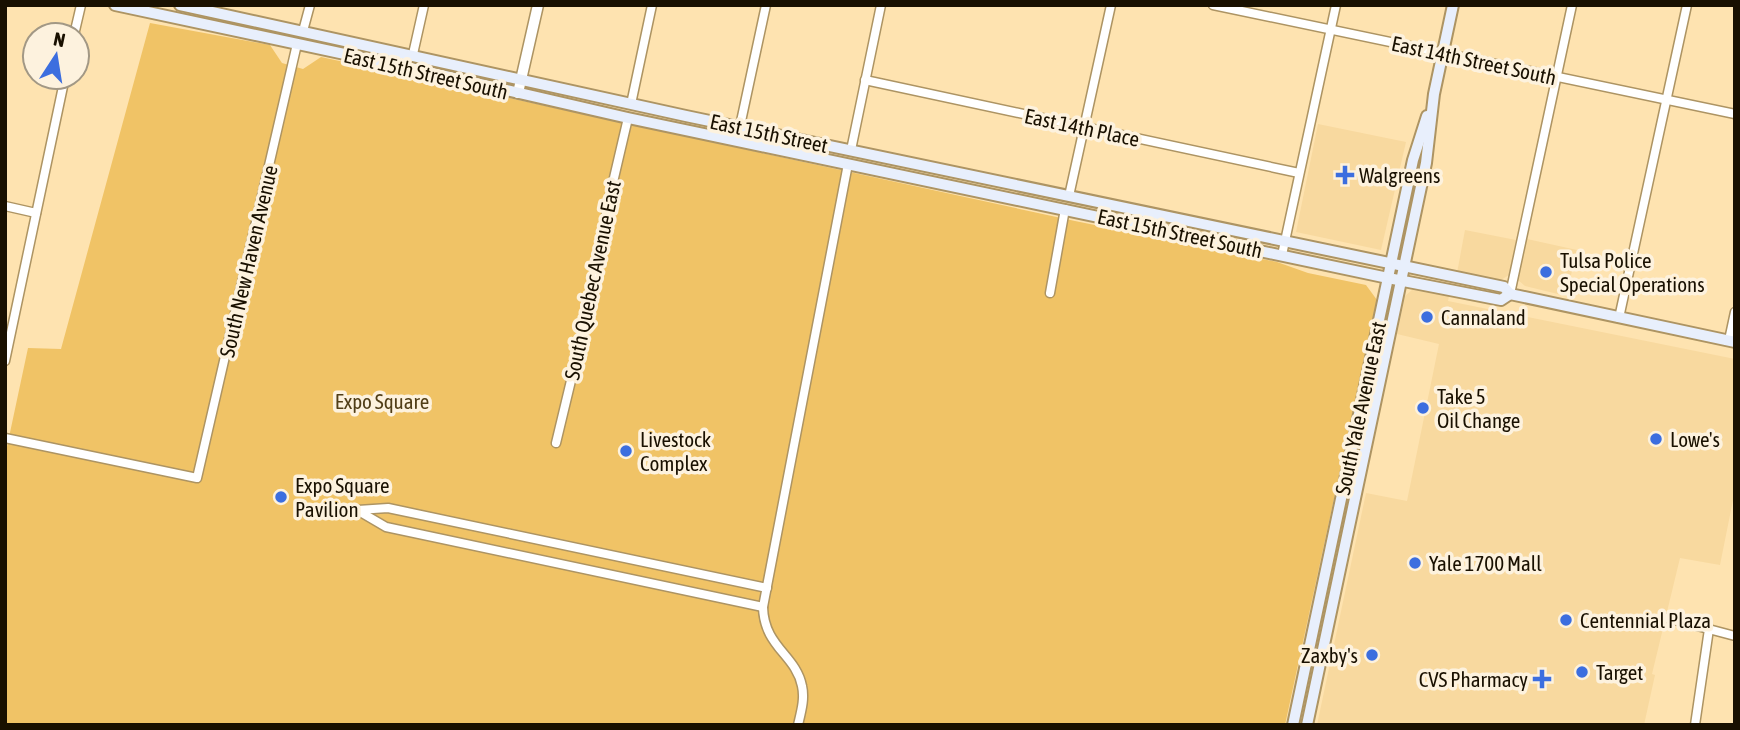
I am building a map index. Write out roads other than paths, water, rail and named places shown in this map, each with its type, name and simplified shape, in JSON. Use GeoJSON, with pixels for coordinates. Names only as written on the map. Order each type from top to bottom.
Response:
{"type":"FeatureCollection","features":[{"type":"Feature","properties":{"kind":"main road","name":"East 15th Street South"},"geometry":{"type":"LineString","coordinates":[[115,5],[737,140]]}},
{"type":"Feature","properties":{"kind":"main road","name":"East 15th Street South"},"geometry":{"type":"LineString","coordinates":[[180,5],[687,116]]}},
{"type":"Feature","properties":{"kind":"main road","name":"South Yale Avenue East"},"geometry":{"type":"LineString","coordinates":[[1307,725],[1426,163],[1434,94],[1453,5]]}},
{"type":"Feature","properties":{"kind":"main road"},"geometry":{"type":"LineString","coordinates":[[297,44],[303,31]]}},
{"type":"Feature","properties":{"kind":"main road"},"geometry":{"type":"LineString","coordinates":[[410,68],[413,54]]}},
{"type":"Feature","properties":{"kind":"main road","name":"South Yale Avenue East"},"geometry":{"type":"LineString","coordinates":[[1293,725],[1413,160],[1434,94]]}},
{"type":"Feature","properties":{"kind":"main road"},"geometry":{"type":"LineString","coordinates":[[628,118],[631,104]]}},
{"type":"Feature","properties":{"kind":"main road","name":"East 15th Street"},"geometry":{"type":"LineString","coordinates":[[687,116],[851,150]]}},
{"type":"Feature","properties":{"kind":"main road","name":"East 15th Street"},"geometry":{"type":"LineString","coordinates":[[737,140],[848,164]]}},
{"type":"Feature","properties":{"kind":"main road","name":"East 15th Street South"},"geometry":{"type":"LineString","coordinates":[[851,150],[1504,287],[1510,295]]}},
{"type":"Feature","properties":{"kind":"main road"},"geometry":{"type":"LineString","coordinates":[[848,164],[851,150]]}},
{"type":"Feature","properties":{"kind":"main road"},"geometry":{"type":"LineString","coordinates":[[1413,160],[1426,163]]}},
{"type":"Feature","properties":{"kind":"main road","name":"East 15th Street South"},"geometry":{"type":"LineString","coordinates":[[848,164],[1401,281],[1501,300],[1510,295],[1732,341]]}},
{"type":"Feature","properties":{"kind":"main road"},"geometry":{"type":"LineString","coordinates":[[1065,209],[1069,196]]}},
{"type":"Feature","properties":{"kind":"main road"},"geometry":{"type":"LineString","coordinates":[[1352,445],[1366,448]]}},
{"type":"Feature","properties":{"kind":"main road"},"geometry":{"type":"LineString","coordinates":[[1317,611],[1331,614]]}},
{"type":"Feature","properties":{"kind":"main road"},"geometry":{"type":"LineString","coordinates":[[1296,707],[1310,710]]}},
{"type":"Feature","properties":{"kind":"street"},"geometry":{"type":"LineString","coordinates":[[303,31],[310,5]]}},
{"type":"Feature","properties":{"kind":"street"},"geometry":{"type":"LineString","coordinates":[[413,54],[424,5]]}},
{"type":"Feature","properties":{"kind":"street"},"geometry":{"type":"LineString","coordinates":[[518,93],[538,5]]}},
{"type":"Feature","properties":{"kind":"street"},"geometry":{"type":"LineString","coordinates":[[631,104],[652,5]]}},
{"type":"Feature","properties":{"kind":"street"},"geometry":{"type":"LineString","coordinates":[[737,140],[766,5]]}},
{"type":"Feature","properties":{"kind":"street"},"geometry":{"type":"LineString","coordinates":[[851,150],[881,5]]}},
{"type":"Feature","properties":{"kind":"street"},"geometry":{"type":"LineString","coordinates":[[1069,196],[1111,5]]}},
{"type":"Feature","properties":{"kind":"street","name":"East 14th Street South"},"geometry":{"type":"LineString","coordinates":[[1213,5],[1735,114]]}},
{"type":"Feature","properties":{"kind":"street"},"geometry":{"type":"LineString","coordinates":[[1282,255],[1336,5]]}},
{"type":"Feature","properties":{"kind":"street"},"geometry":{"type":"LineString","coordinates":[[1510,295],[1572,5]]}},
{"type":"Feature","properties":{"kind":"street"},"geometry":{"type":"LineString","coordinates":[[1619,318],[1687,5]]}},
{"type":"Feature","properties":{"kind":"street"},"geometry":{"type":"LineString","coordinates":[[191,21],[195,7]]}},
{"type":"Feature","properties":{"kind":"street","name":"South New Haven Avenue"},"geometry":{"type":"LineString","coordinates":[[5,438],[197,478],[297,44]]}},
{"type":"Feature","properties":{"kind":"street","name":"East 14th Place"},"geometry":{"type":"LineString","coordinates":[[866,80],[1299,173]]}},
{"type":"Feature","properties":{"kind":"street"},"geometry":{"type":"LineString","coordinates":[[5,360],[62,91]]}},
{"type":"Feature","properties":{"kind":"street","name":"South Quebec Avenue East"},"geometry":{"type":"LineString","coordinates":[[556,443],[588,310],[628,118]]}},
{"type":"Feature","properties":{"kind":"street"},"geometry":{"type":"LineString","coordinates":[[799,725],[804,695],[802,683],[797,671],[772,640],[764,621],[763,607],[848,164]]}},
{"type":"Feature","properties":{"kind":"street"},"geometry":{"type":"LineString","coordinates":[[5,206],[36,213]]}},
{"type":"Feature","properties":{"kind":"street"},"geometry":{"type":"LineString","coordinates":[[1050,293],[1065,209]]}},
{"type":"Feature","properties":{"kind":"street"},"geometry":{"type":"LineString","coordinates":[[1732,341],[1735,313]]}},
{"type":"Feature","properties":{"kind":"street"},"geometry":{"type":"LineString","coordinates":[[763,607],[386,527],[357,510],[388,508],[767,588]]}},
{"type":"Feature","properties":{"kind":"street"},"geometry":{"type":"LineString","coordinates":[[1668,618],[1735,636]]}},
{"type":"Feature","properties":{"kind":"street"},"geometry":{"type":"LineString","coordinates":[[1695,725],[1709,629]]}},
{"type":"Feature","properties":{"kind":"place","name":"Walgreens"},"geometry":{"type":"Point","coordinates":[1345,175]}},
{"type":"Feature","properties":{"kind":"place","name":"Tulsa Police Special Operations"},"geometry":{"type":"Point","coordinates":[1546,272]}},
{"type":"Feature","properties":{"kind":"place","name":"Cannaland"},"geometry":{"type":"Point","coordinates":[1427,317]}},
{"type":"Feature","properties":{"kind":"place","name":"Take 5 Oil Change"},"geometry":{"type":"Point","coordinates":[1423,408]}},
{"type":"Feature","properties":{"kind":"place","name":"Lowe's"},"geometry":{"type":"Point","coordinates":[1656,439]}},
{"type":"Feature","properties":{"kind":"place","name":"Livestock Complex"},"geometry":{"type":"Point","coordinates":[626,451]}},
{"type":"Feature","properties":{"kind":"place","name":"Expo Square Pavilion"},"geometry":{"type":"Point","coordinates":[281,497]}},
{"type":"Feature","properties":{"kind":"place","name":"Yale 1700 Mall"},"geometry":{"type":"Point","coordinates":[1415,563]}},
{"type":"Feature","properties":{"kind":"place","name":"Centennial Plaza"},"geometry":{"type":"Point","coordinates":[1566,620]}},
{"type":"Feature","properties":{"kind":"place","name":"Zaxby's"},"geometry":{"type":"Point","coordinates":[1372,655]}},
{"type":"Feature","properties":{"kind":"place","name":"Target"},"geometry":{"type":"Point","coordinates":[1582,672]}},
{"type":"Feature","properties":{"kind":"place","name":"CVS Pharmacy"},"geometry":{"type":"Point","coordinates":[1542,679]}},
{"type":"Feature","properties":{"kind":"park label","name":"Expo Square"},"geometry":{"type":"Point","coordinates":[382,401]}}]}
